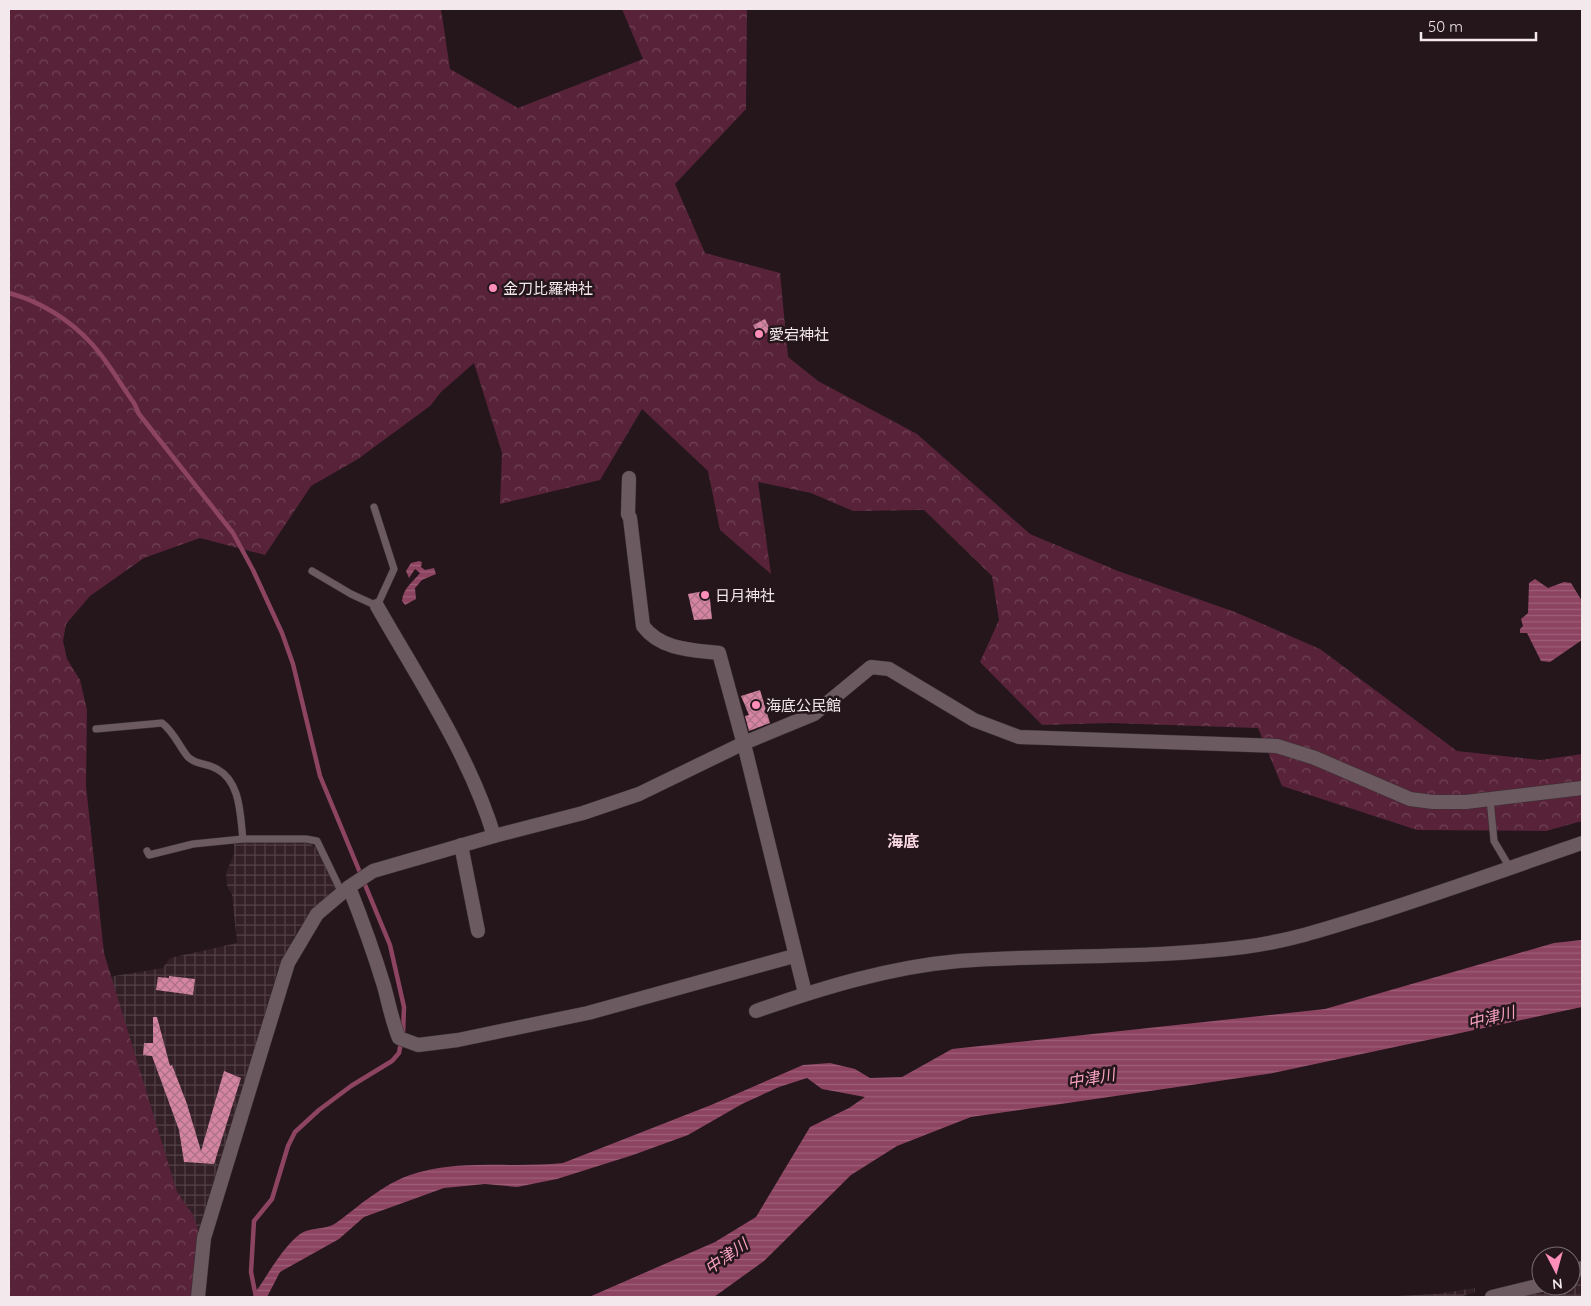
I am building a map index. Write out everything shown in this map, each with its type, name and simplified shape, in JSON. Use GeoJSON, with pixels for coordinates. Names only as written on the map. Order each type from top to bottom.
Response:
{"type":"FeatureCollection","features":[{"type":"Feature","properties":{"kind":"street"},"geometry":{"type":"LineString","coordinates":[[629,478],[628,514],[644,626],[647,632],[673,648],[719,653],[744,743],[794,956],[805,993]]}},
{"type":"Feature","properties":{"kind":"street"},"geometry":{"type":"LineString","coordinates":[[377,606],[464,762],[483,801],[494,836]]}},
{"type":"Feature","properties":{"kind":"street"},"geometry":{"type":"LineString","coordinates":[[198,1297],[204,1238],[288,963],[317,914],[373,871],[461,845],[583,813],[638,794],[744,743],[814,714],[871,666],[889,669],[974,720],[1019,737],[1277,746],[1315,758],[1410,799],[1433,802],[1490,799],[1582,788]]}},
{"type":"Feature","properties":{"kind":"street"},"geometry":{"type":"LineString","coordinates":[[756,1010],[805,993],[914,968],[958,962],[1160,953],[1242,947],[1293,940],[1582,843]]}},
{"type":"Feature","properties":{"kind":"street"},"geometry":{"type":"LineString","coordinates":[[461,845],[481,922]]}},
{"type":"Feature","properties":{"kind":"street"},"geometry":{"type":"LineString","coordinates":[[345,891],[370,942],[396,1032],[399,1038],[418,1045],[458,1040],[588,1013],[794,956]]}},
{"type":"Feature","properties":{"kind":"street"},"geometry":{"type":"LineString","coordinates":[[1492,1297],[1531,1287]]}},
{"type":"Feature","properties":{"kind":"lane"},"geometry":{"type":"LineString","coordinates":[[312,571],[351,594],[377,606],[394,569],[374,507]]}},
{"type":"Feature","properties":{"kind":"lane"},"geometry":{"type":"LineString","coordinates":[[96,729],[162,723],[196,763],[219,770],[230,781],[238,800],[243,839]]}},
{"type":"Feature","properties":{"kind":"lane"},"geometry":{"type":"LineString","coordinates":[[1490,799],[1494,841],[1510,868]]}},
{"type":"Feature","properties":{"kind":"lane"},"geometry":{"type":"LineString","coordinates":[[147,851],[149,855],[193,844],[243,839],[306,839],[317,842],[345,891]]}},
{"type":"Feature","properties":{"kind":"shaded area"},"geometry":{"type":"Polygon","coordinates":[[[256,841],[309,843],[321,851],[336,887],[299,928],[278,969],[192,1266],[90,980],[163,968],[170,958],[237,943],[232,895],[227,886],[226,873],[234,854],[234,844],[256,841]]]}},
{"type":"Feature","properties":{"kind":"shaded area"},"geometry":{"type":"Polygon","coordinates":[[[1581,1276],[1582,1297],[1518,1297],[1531,1293],[1531,1296],[1581,1296],[1581,1276]]]}},
{"type":"Feature","properties":{"kind":"shaded area"},"geometry":{"type":"Polygon","coordinates":[[[1475,1288],[1475,1292],[1460,1297],[1377,1297],[1436,1294],[1475,1288]]]}},
{"type":"Feature","properties":{"kind":"green space"},"geometry":{"type":"Polygon","coordinates":[[[9,9],[441,9],[450,69],[518,108],[643,59],[622,9],[747,9],[746,109],[675,184],[705,253],[780,273],[788,357],[818,381],[917,434],[1030,534],[1118,571],[1235,612],[1320,649],[1457,751],[1541,760],[1582,754],[1582,821],[1546,831],[1417,830],[1282,786],[1258,728],[1110,723],[1042,725],[980,662],[999,620],[992,576],[924,510],[853,511],[811,493],[758,482],[771,574],[720,530],[708,471],[642,409],[600,480],[500,504],[502,453],[474,363],[441,392],[430,406],[358,459],[311,486],[265,555],[200,538],[144,558],[90,596],[66,624],[63,641],[67,659],[80,680],[87,710],[86,786],[104,953],[177,1192],[193,1215],[203,1244],[194,1297],[9,1297],[9,9]]]}},
{"type":"Feature","properties":{"kind":"water"},"geometry":{"type":"Polygon","coordinates":[[[422,562],[421,567],[425,570],[434,568],[436,574],[422,580],[415,588],[416,599],[405,605],[402,601],[404,592],[420,573],[415,569],[409,578],[406,571],[411,563],[422,562]]]}},
{"type":"Feature","properties":{"kind":"water"},"geometry":{"type":"Polygon","coordinates":[[[1535,579],[1548,588],[1564,582],[1571,583],[1582,601],[1582,640],[1550,662],[1541,661],[1527,633],[1520,633],[1520,629],[1523,626],[1521,619],[1528,613],[1529,583],[1535,579]]]}},
{"type":"Feature","properties":{"kind":"water","name":"中津川"},"geometry":{"type":"Polygon","coordinates":[[[1582,940],[1582,1007],[1273,1073],[971,1117],[897,1146],[851,1175],[764,1261],[714,1297],[589,1297],[715,1242],[756,1217],[810,1127],[849,1108],[865,1097],[822,1089],[807,1078],[779,1087],[742,1104],[688,1135],[557,1179],[517,1187],[485,1184],[444,1188],[364,1217],[339,1239],[280,1272],[267,1297],[255,1297],[254,1294],[281,1255],[300,1234],[336,1223],[375,1193],[408,1176],[437,1168],[455,1166],[563,1163],[711,1105],[803,1065],[830,1063],[855,1069],[870,1078],[902,1077],[952,1049],[1325,1009],[1554,943],[1582,940]]]}},
{"type":"Feature","properties":{"kind":"building"},"geometry":{"type":"Polygon","coordinates":[[[765,319],[771,331],[759,336],[753,325],[765,319]]]}},
{"type":"Feature","properties":{"kind":"building"},"geometry":{"type":"Polygon","coordinates":[[[709,590],[712,619],[694,620],[688,594],[709,590]]]}},
{"type":"Feature","properties":{"kind":"building","name":"海底公民館"},"geometry":{"type":"Polygon","coordinates":[[[760,690],[770,723],[749,731],[745,716],[749,715],[741,696],[760,690]]]}},
{"type":"Feature","properties":{"kind":"building"},"geometry":{"type":"Polygon","coordinates":[[[169,976],[195,979],[193,995],[156,990],[158,977],[169,978],[169,976]]]}},
{"type":"Feature","properties":{"kind":"building"},"geometry":{"type":"Polygon","coordinates":[[[153,1017],[157,1017],[170,1066],[172,1065],[187,1104],[201,1151],[224,1071],[241,1078],[214,1164],[184,1162],[179,1130],[152,1056],[143,1055],[144,1043],[153,1043],[153,1017]]]}},
{"type":"Feature","properties":{"kind":"waterway"},"geometry":{"type":"LineString","coordinates":[[9,293],[20,296],[53,312],[73,326],[97,350],[134,403],[139,414],[233,533],[253,570],[282,633],[293,664],[320,776],[390,945],[404,1007],[403,1034]]}},
{"type":"Feature","properties":{"kind":"waterway"},"geometry":{"type":"LineString","coordinates":[[256,1297],[251,1272],[254,1221],[272,1199],[288,1146],[295,1132],[319,1110],[351,1086],[392,1061],[399,1053],[401,1042]]}},
{"type":"Feature","properties":{"kind":"place","name":"金刀比羅神社"},"geometry":{"type":"Point","coordinates":[493,288]}},
{"type":"Feature","properties":{"kind":"place","name":"愛宕神社"},"geometry":{"type":"Point","coordinates":[759,334]}},
{"type":"Feature","properties":{"kind":"place","name":"日月神社"},"geometry":{"type":"Point","coordinates":[705,595]}},
{"type":"Feature","properties":{"kind":"place","name":"海底公民館"},"geometry":{"type":"Point","coordinates":[756,705]}},
{"type":"Feature","properties":{"kind":"district","name":"海底"},"geometry":{"type":"Point","coordinates":[903,841]}}]}
